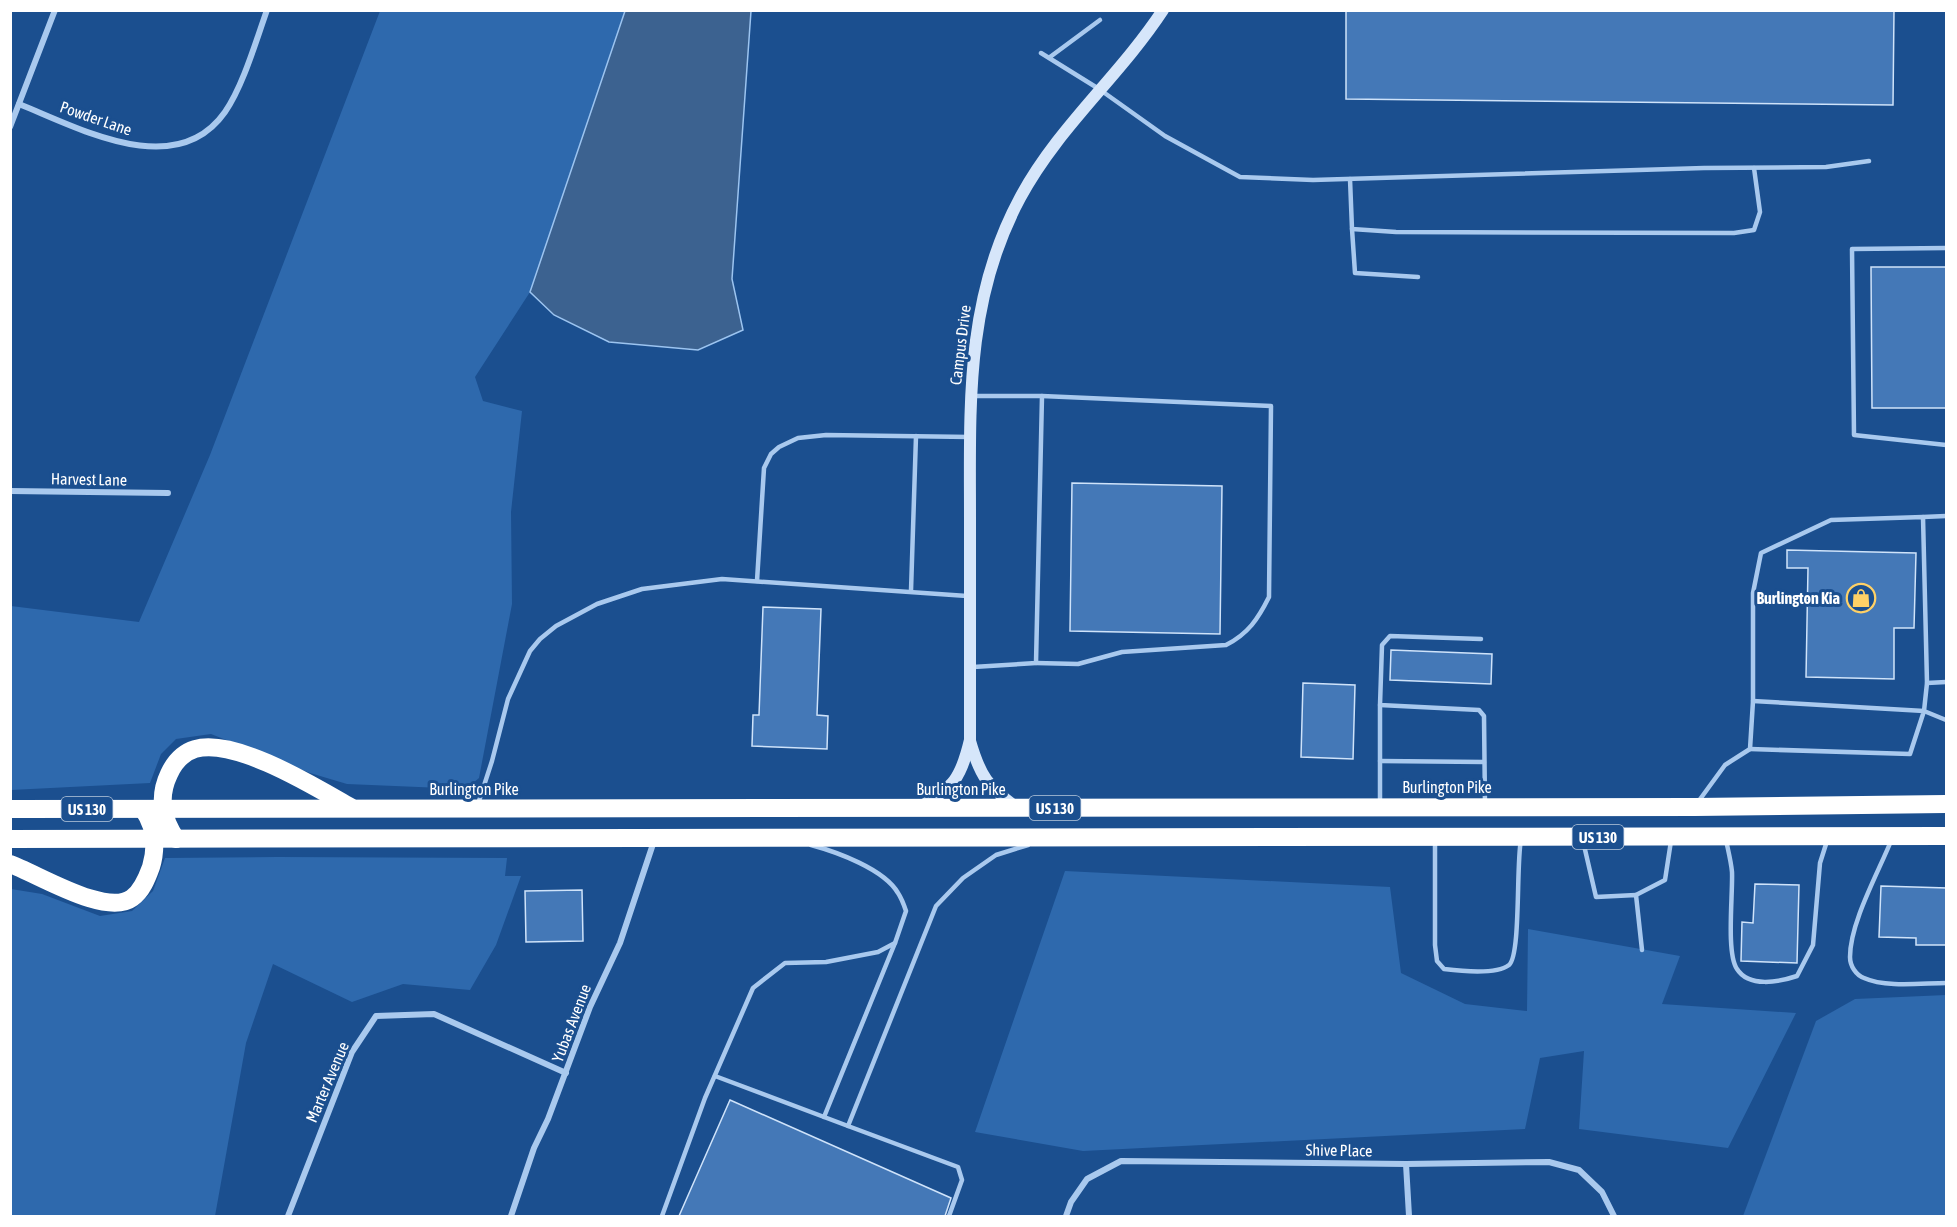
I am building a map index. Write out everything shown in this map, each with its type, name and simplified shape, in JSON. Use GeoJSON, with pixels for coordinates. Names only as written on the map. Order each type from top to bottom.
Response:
{"type":"FeatureCollection","features":[{"type":"Feature","properties":{"kind":"highway"},"geometry":{"type":"LineString","coordinates":[[176,839],[166,824],[163,809],[164,784],[172,767],[181,756],[194,749],[211,747],[232,750],[254,758],[306,782],[354,809]]}},
{"type":"Feature","properties":{"kind":"highway","name":"Burlington Pike"},"geometry":{"type":"LineString","coordinates":[[10,809],[1695,807],[1947,804]]}},
{"type":"Feature","properties":{"kind":"highway"},"geometry":{"type":"LineString","coordinates":[[10,864],[95,901],[113,903],[131,899],[146,882],[153,860],[154,839],[151,820],[143,809]]}},
{"type":"Feature","properties":{"kind":"highway","name":"US 130"},"geometry":{"type":"LineString","coordinates":[[10,839],[1947,836]]}},
{"type":"Feature","properties":{"kind":"street"},"geometry":{"type":"LineString","coordinates":[[10,127],[55,10]]}},
{"type":"Feature","properties":{"kind":"street","name":"Powder Lane"},"geometry":{"type":"LineString","coordinates":[[19,104],[130,146],[158,147],[187,141],[214,125],[225,112],[239,83],[267,10]]}},
{"type":"Feature","properties":{"kind":"street","name":"Campus Drive"},"geometry":{"type":"LineString","coordinates":[[917,808],[940,795],[954,782],[964,765],[970,740],[970,396],[975,337],[983,293],[999,245],[1019,199],[1039,166],[1074,118],[1148,33],[1163,10]]}},
{"type":"Feature","properties":{"kind":"street","name":"Harvest Lane"},"geometry":{"type":"LineString","coordinates":[[10,491],[168,493]]}},
{"type":"Feature","properties":{"kind":"street","name":"Campus Drive"},"geometry":{"type":"LineString","coordinates":[[970,740],[978,768],[988,783],[1003,798],[1018,808]]}},
{"type":"Feature","properties":{"kind":"street","name":"Yubas Avenue"},"geometry":{"type":"LineString","coordinates":[[511,1216],[534,1148],[548,1119],[590,1007],[620,943],[655,838]]}},
{"type":"Feature","properties":{"kind":"street","name":"Marter Avenue"},"geometry":{"type":"LineString","coordinates":[[288,1216],[352,1052],[376,1016],[434,1014],[566,1073]]}},
{"type":"Feature","properties":{"kind":"street","name":"Shive Place"},"geometry":{"type":"LineString","coordinates":[[1066,1216],[1071,1202],[1087,1179],[1121,1161],[1406,1164],[1549,1162],[1579,1170],[1602,1192],[1614,1216]]}},
{"type":"Feature","properties":{"kind":"street"},"geometry":{"type":"LineString","coordinates":[[1406,1164],[1409,1216]]}},
{"type":"Feature","properties":{"kind":"lane"},"geometry":{"type":"LineString","coordinates":[[1050,57],[1100,20]]}},
{"type":"Feature","properties":{"kind":"lane"},"geometry":{"type":"LineString","coordinates":[[1041,53],[1099,89],[1165,136],[1240,177],[1313,180],[1588,171],[1826,167],[1869,161]]}},
{"type":"Feature","properties":{"kind":"lane"},"geometry":{"type":"LineString","coordinates":[[1352,229],[1484,233],[1546,231],[1709,233],[1754,230],[1760,212],[1754,168]]}},
{"type":"Feature","properties":{"kind":"lane"},"geometry":{"type":"LineString","coordinates":[[1350,179],[1355,273],[1418,277]]}},
{"type":"Feature","properties":{"kind":"lane"},"geometry":{"type":"LineString","coordinates":[[1947,248],[1852,249],[1854,435],[1947,445]]}},
{"type":"Feature","properties":{"kind":"lane"},"geometry":{"type":"LineString","coordinates":[[970,396],[1042,396],[1271,406],[1269,597],[1258,619],[1242,637],[1226,645],[1122,652],[1077,664],[1036,663],[970,667]]}},
{"type":"Feature","properties":{"kind":"lane"},"geometry":{"type":"LineString","coordinates":[[1036,663],[1042,396]]}},
{"type":"Feature","properties":{"kind":"lane"},"geometry":{"type":"LineString","coordinates":[[757,581],[764,468],[771,454],[779,447],[798,438],[826,435],[970,437]]}},
{"type":"Feature","properties":{"kind":"lane"},"geometry":{"type":"LineString","coordinates":[[911,591],[916,436]]}},
{"type":"Feature","properties":{"kind":"lane"},"geometry":{"type":"LineString","coordinates":[[1750,749],[1754,593],[1761,553],[1831,520],[1947,516]]}},
{"type":"Feature","properties":{"kind":"lane"},"geometry":{"type":"LineString","coordinates":[[1695,807],[1725,765],[1750,749],[1910,754],[1924,711],[1927,683],[1923,517]]}},
{"type":"Feature","properties":{"kind":"lane"},"geometry":{"type":"LineString","coordinates":[[476,808],[492,761],[508,699],[530,651],[556,626],[597,604],[642,589],[722,579],[970,597]]}},
{"type":"Feature","properties":{"kind":"lane"},"geometry":{"type":"LineString","coordinates":[[1380,807],[1382,645],[1390,636],[1481,639]]}},
{"type":"Feature","properties":{"kind":"lane"},"geometry":{"type":"LineString","coordinates":[[1927,683],[1947,682]]}},
{"type":"Feature","properties":{"kind":"lane"},"geometry":{"type":"LineString","coordinates":[[1753,701],[1924,711],[1947,720]]}},
{"type":"Feature","properties":{"kind":"lane"},"geometry":{"type":"LineString","coordinates":[[1380,705],[1479,710],[1484,716],[1485,807]]}},
{"type":"Feature","properties":{"kind":"lane"},"geometry":{"type":"LineString","coordinates":[[1380,761],[1484,762]]}},
{"type":"Feature","properties":{"kind":"lane"},"geometry":{"type":"LineString","coordinates":[[1893,836],[1854,929],[1850,959],[1854,972],[1863,978],[1880,983],[1947,983]]}},
{"type":"Feature","properties":{"kind":"lane"},"geometry":{"type":"LineString","coordinates":[[848,1126],[936,906],[956,885],[996,855],[1053,837]]}},
{"type":"Feature","properties":{"kind":"lane"},"geometry":{"type":"LineString","coordinates":[[1582,837],[1596,897],[1636,895],[1665,880],[1672,837]]}},
{"type":"Feature","properties":{"kind":"lane"},"geometry":{"type":"LineString","coordinates":[[1726,837],[1732,871],[1734,964],[1738,971],[1749,980],[1765,982],[1797,976],[1806,962],[1813,945],[1820,863],[1829,837]]}},
{"type":"Feature","properties":{"kind":"lane"},"geometry":{"type":"LineString","coordinates":[[782,838],[835,852],[874,870],[897,891],[906,911],[824,1117]]}},
{"type":"Feature","properties":{"kind":"lane"},"geometry":{"type":"LineString","coordinates":[[1434,838],[1437,961],[1444,969],[1477,971],[1498,969],[1508,966],[1514,960],[1517,945],[1517,864],[1521,838]]}},
{"type":"Feature","properties":{"kind":"lane"},"geometry":{"type":"LineString","coordinates":[[1636,895],[1642,950]]}},
{"type":"Feature","properties":{"kind":"lane"},"geometry":{"type":"LineString","coordinates":[[662,1216],[705,1098],[753,988],[785,963],[826,962],[878,952],[895,943]]}},
{"type":"Feature","properties":{"kind":"lane"},"geometry":{"type":"LineString","coordinates":[[715,1076],[958,1167],[962,1180],[949,1216]]}},
{"type":"Feature","properties":{"kind":"shaded area"},"geometry":{"type":"Polygon","coordinates":[[[380,11],[625,11],[530,292],[475,377],[483,401],[522,411],[511,512],[512,604],[479,778],[466,789],[347,784],[310,773],[211,734],[176,739],[161,754],[150,783],[11,790],[11,606],[139,622],[210,455],[380,11]]]}},
{"type":"Feature","properties":{"kind":"shaded area"},"geometry":{"type":"Polygon","coordinates":[[[625,11],[751,11],[732,279],[743,330],[698,350],[609,342],[554,315],[530,292],[625,11]]]}},
{"type":"Feature","properties":{"kind":"shaded area"},"geometry":{"type":"Polygon","coordinates":[[[165,858],[507,858],[505,876],[521,876],[496,945],[470,990],[403,984],[352,1002],[273,964],[246,1043],[215,1216],[11,1216],[11,889],[42,894],[100,916],[132,911],[153,891],[165,858]]]}},
{"type":"Feature","properties":{"kind":"shaded area"},"geometry":{"type":"Polygon","coordinates":[[[1065,871],[1390,887],[1401,973],[1465,1004],[1527,1011],[1528,929],[1680,956],[1662,1004],[1796,1013],[1728,1148],[1579,1129],[1584,1051],[1540,1058],[1525,1129],[1083,1151],[975,1132],[1065,871]]]}},
{"type":"Feature","properties":{"kind":"shaded area"},"geometry":{"type":"Polygon","coordinates":[[[1946,995],[1946,1216],[1743,1216],[1816,1021],[1855,999],[1946,995]]]}},
{"type":"Feature","properties":{"kind":"building"},"geometry":{"type":"Polygon","coordinates":[[[1346,10],[1894,10],[1893,105],[1346,99],[1346,10]]]}},
{"type":"Feature","properties":{"kind":"building"},"geometry":{"type":"Polygon","coordinates":[[[1871,267],[1947,267],[1947,408],[1872,408],[1871,267]]]}},
{"type":"Feature","properties":{"kind":"building"},"geometry":{"type":"Polygon","coordinates":[[[1072,483],[1222,486],[1220,634],[1070,631],[1072,483]]]}},
{"type":"Feature","properties":{"kind":"building","name":"Burlington Kia"},"geometry":{"type":"Polygon","coordinates":[[[1787,550],[1916,553],[1914,628],[1894,628],[1894,679],[1806,677],[1808,568],[1787,568],[1787,550]]]}},
{"type":"Feature","properties":{"kind":"building"},"geometry":{"type":"Polygon","coordinates":[[[763,607],[821,609],[817,715],[828,716],[827,749],[752,746],[753,715],[759,715],[763,607]]]}},
{"type":"Feature","properties":{"kind":"building"},"geometry":{"type":"Polygon","coordinates":[[[1391,650],[1492,654],[1491,684],[1390,680],[1391,650]]]}},
{"type":"Feature","properties":{"kind":"building"},"geometry":{"type":"Polygon","coordinates":[[[1303,683],[1355,685],[1353,759],[1301,757],[1303,683]]]}},
{"type":"Feature","properties":{"kind":"building"},"geometry":{"type":"Polygon","coordinates":[[[1755,884],[1799,885],[1797,963],[1741,961],[1742,922],[1753,923],[1755,884]]]}},
{"type":"Feature","properties":{"kind":"building"},"geometry":{"type":"Polygon","coordinates":[[[1881,886],[1947,888],[1947,945],[1916,945],[1916,938],[1879,937],[1881,886]]]}},
{"type":"Feature","properties":{"kind":"building"},"geometry":{"type":"Polygon","coordinates":[[[582,890],[583,941],[526,942],[525,891],[582,890]]]}},
{"type":"Feature","properties":{"kind":"building"},"geometry":{"type":"Polygon","coordinates":[[[730,1100],[951,1198],[945,1216],[679,1216],[730,1100]]]}},
{"type":"Feature","properties":{"kind":"place","name":"Burlington Kia"},"geometry":{"type":"Point","coordinates":[1861,598]}}]}
